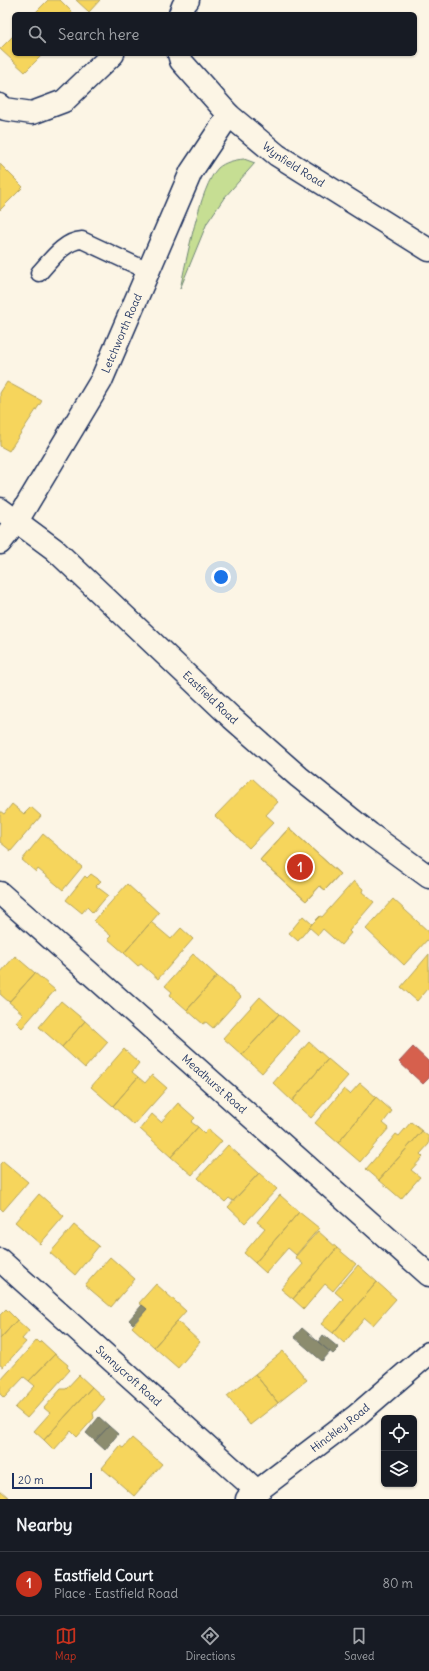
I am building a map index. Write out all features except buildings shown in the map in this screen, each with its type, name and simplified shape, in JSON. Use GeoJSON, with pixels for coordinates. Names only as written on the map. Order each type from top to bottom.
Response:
{"type":"FeatureCollection","features":[{"type":"Feature","properties":{"kind":"street"},"geometry":{"type":"LineString","coordinates":[[181,12],[188,0]]}},
{"type":"Feature","properties":{"kind":"street"},"geometry":{"type":"LineString","coordinates":[[0,106],[5,109],[32,114],[64,101],[111,56]]}},
{"type":"Feature","properties":{"kind":"street","name":"Wynfield Road"},"geometry":{"type":"LineString","coordinates":[[180,56],[181,61],[229,115],[277,154],[429,250]]}},
{"type":"Feature","properties":{"kind":"street","name":"Letchworth Road"},"geometry":{"type":"LineString","coordinates":[[0,543],[8,515],[101,381],[191,172],[229,115]]}},
{"type":"Feature","properties":{"kind":"street","name":"Eastfield Road"},"geometry":{"type":"LineString","coordinates":[[8,515],[54,549],[226,712],[299,777],[370,834],[429,877]]}},
{"type":"Feature","properties":{"kind":"street","name":"Meadhurst Road"},"geometry":{"type":"LineString","coordinates":[[0,893],[429,1275]]}},
{"type":"Feature","properties":{"kind":"street","name":"Sunnycroft Road"},"geometry":{"type":"LineString","coordinates":[[0,1260],[252,1495]]}},
{"type":"Feature","properties":{"kind":"street","name":"Hinckley Road"},"geometry":{"type":"LineString","coordinates":[[252,1495],[356,1416],[429,1353]]}},
{"type":"Feature","properties":{"kind":"lane"},"geometry":{"type":"LineString","coordinates":[[39,273],[68,244],[74,240],[82,240],[148,272]]}},
{"type":"Feature","properties":{"kind":"green space"},"geometry":{"type":"Polygon","coordinates":[[[244,159],[255,163],[224,198],[207,223],[180,289],[194,226],[211,177],[218,168],[224,164],[244,159]]]}},
{"type":"Feature","properties":{"kind":"place","name":"Eastfield Court"},"geometry":{"type":"Point","coordinates":[300,867]}}]}
